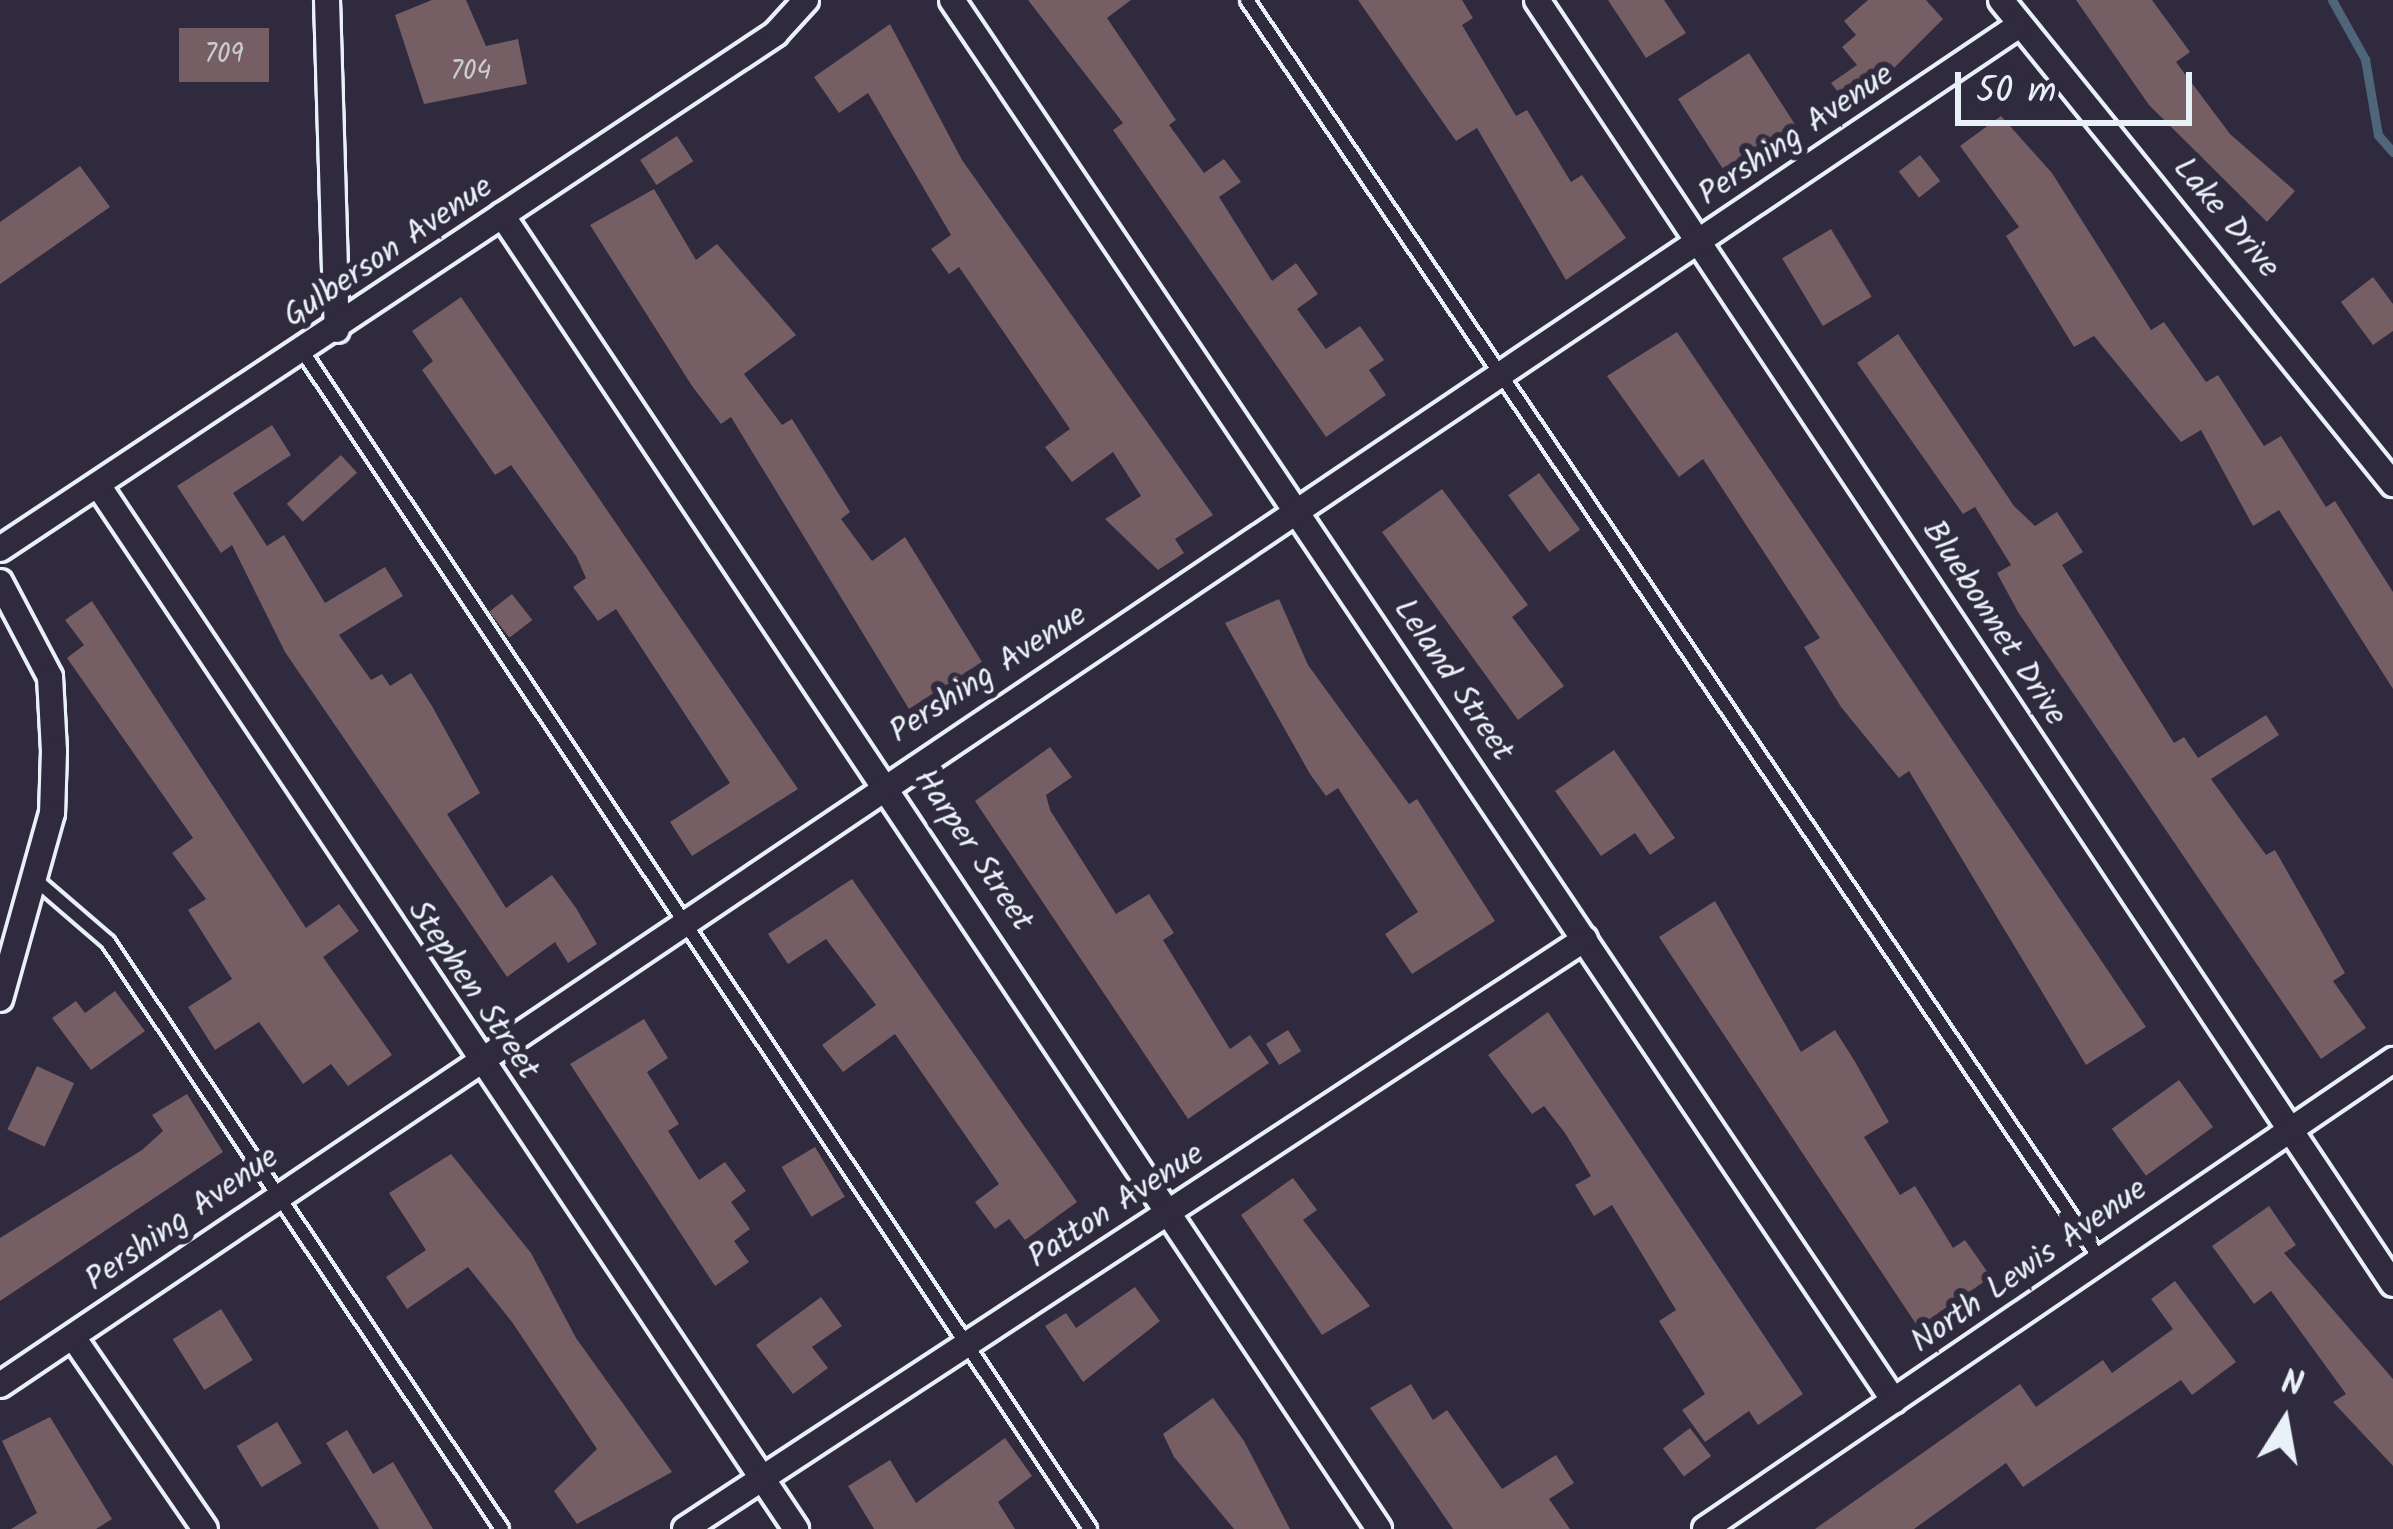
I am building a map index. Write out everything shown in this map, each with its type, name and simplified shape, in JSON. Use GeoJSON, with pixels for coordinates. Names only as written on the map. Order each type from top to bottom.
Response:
{"type":"FeatureCollection","features":[{"type":"Feature","properties":{"kind":"street"},"geometry":{"type":"LineString","coordinates":[[327,0],[337,329]]}},
{"type":"Feature","properties":{"kind":"street","name":"Gulberson Avenue"},"geometry":{"type":"LineString","coordinates":[[0,549],[303,352],[775,34],[806,0]]}},
{"type":"Feature","properties":{"kind":"street","name":"Leland Street"},"geometry":{"type":"LineString","coordinates":[[952,0],[1894,1401]]}},
{"type":"Feature","properties":{"kind":"street","name":"Bluebonnet Drive"},"geometry":{"type":"LineString","coordinates":[[1537,0],[2393,1284]]}},
{"type":"Feature","properties":{"kind":"street","name":"Lake Drive"},"geometry":{"type":"LineString","coordinates":[[2001,0],[2393,484]]}},
{"type":"Feature","properties":{"kind":"street","name":"Pershing Avenue"},"geometry":{"type":"LineString","coordinates":[[0,1385],[682,919],[1299,513],[2018,26]]}},
{"type":"Feature","properties":{"kind":"street","name":"Harper Street"},"geometry":{"type":"LineString","coordinates":[[502,215],[1174,1211],[1379,1529]]}},
{"type":"Feature","properties":{"kind":"street","name":"Stephen Street"},"geometry":{"type":"LineString","coordinates":[[98,485],[476,1058],[796,1529]]}},
{"type":"Feature","properties":{"kind":"street"},"geometry":{"type":"LineString","coordinates":[[0,582],[50,676],[52,813],[0,999]]}},
{"type":"Feature","properties":{"kind":"street","name":"Patton Avenue"},"geometry":{"type":"LineString","coordinates":[[685,1529],[1585,939]]}},
{"type":"Feature","properties":{"kind":"street","name":"North Lewis Avenue"},"geometry":{"type":"LineString","coordinates":[[1705,1529],[2393,1060]]}},
{"type":"Feature","properties":{"kind":"street"},"geometry":{"type":"LineString","coordinates":[[73,1337],[205,1529]]}},
{"type":"Feature","properties":{"kind":"lane"},"geometry":{"type":"LineString","coordinates":[[1247,0],[2100,1259]]}},
{"type":"Feature","properties":{"kind":"lane"},"geometry":{"type":"LineString","coordinates":[[303,352],[1090,1529]]}},
{"type":"Feature","properties":{"kind":"lane"},"geometry":{"type":"LineString","coordinates":[[36,880],[108,942],[502,1529]]}},
{"type":"Feature","properties":{"kind":"building"},"geometry":{"type":"Polygon","coordinates":[[[432,0],[466,0],[486,46],[518,39],[527,84],[424,104],[395,15],[432,0]]]}},
{"type":"Feature","properties":{"kind":"building"},"geometry":{"type":"Polygon","coordinates":[[[1028,0],[1131,0],[1107,18],[1176,120],[1169,125],[1204,173],[1224,159],[1241,182],[1219,197],[1272,281],[1296,263],[1318,294],[1297,309],[1326,349],[1360,326],[1384,360],[1369,370],[1386,395],[1326,437],[1113,130],[1123,123],[1028,0]]]}},
{"type":"Feature","properties":{"kind":"building"},"geometry":{"type":"Polygon","coordinates":[[[1358,0],[1462,0],[1473,18],[1462,25],[1516,116],[1527,110],[1571,182],[1582,175],[1626,238],[1566,280],[1477,128],[1456,141],[1358,0]]]}},
{"type":"Feature","properties":{"kind":"building"},"geometry":{"type":"Polygon","coordinates":[[[1608,0],[1664,0],[1686,33],[1646,58],[1608,0]]]}},
{"type":"Feature","properties":{"kind":"building"},"geometry":{"type":"Polygon","coordinates":[[[1868,0],[1926,0],[1943,19],[1852,110],[1831,83],[1857,65],[1842,47],[1856,35],[1844,21],[1868,0]]]}},
{"type":"Feature","properties":{"kind":"building"},"geometry":{"type":"Polygon","coordinates":[[[2076,0],[2152,0],[2190,52],[2176,62],[2230,134],[2295,191],[2267,222],[2149,105],[2076,0]]]}},
{"type":"Feature","properties":{"kind":"building"},"geometry":{"type":"Polygon","coordinates":[[[890,24],[962,160],[1213,515],[1175,539],[1184,553],[1158,570],[1105,519],[1141,496],[1113,452],[1072,482],[1045,447],[1070,429],[959,267],[949,274],[931,249],[951,235],[868,93],[839,113],[814,77],[890,24]]]}},
{"type":"Feature","properties":{"kind":"building"},"geometry":{"type":"Polygon","coordinates":[[[179,28],[269,28],[269,82],[179,82],[179,28]]]}},
{"type":"Feature","properties":{"kind":"building"},"geometry":{"type":"Polygon","coordinates":[[[1749,53],[1805,140],[1770,162],[1760,145],[1723,169],[1678,99],[1749,53]]]}},
{"type":"Feature","properties":{"kind":"building"},"geometry":{"type":"Polygon","coordinates":[[[2001,116],[2052,173],[2151,330],[2164,322],[2206,382],[2218,375],[2264,446],[2281,436],[2326,507],[2335,501],[2393,592],[2393,689],[2279,510],[2253,526],[2201,430],[2181,442],[2094,336],[2074,347],[2006,236],[2019,227],[1960,146],[2001,116]]]}},
{"type":"Feature","properties":{"kind":"building"},"geometry":{"type":"Polygon","coordinates":[[[677,136],[693,161],[656,185],[640,160],[677,136]]]}},
{"type":"Feature","properties":{"kind":"building"},"geometry":{"type":"Polygon","coordinates":[[[1920,155],[1940,181],[1919,198],[1899,172],[1920,155]]]}},
{"type":"Feature","properties":{"kind":"building"},"geometry":{"type":"Polygon","coordinates":[[[80,166],[110,207],[0,284],[0,222],[80,166]]]}},
{"type":"Feature","properties":{"kind":"building"},"geometry":{"type":"Polygon","coordinates":[[[654,189],[696,260],[717,244],[796,335],[744,374],[782,425],[792,419],[850,512],[841,519],[872,561],[905,537],[982,662],[909,709],[731,417],[721,424],[692,386],[590,225],[654,189]]]}},
{"type":"Feature","properties":{"kind":"building"},"geometry":{"type":"Polygon","coordinates":[[[1831,229],[1872,297],[1823,326],[1782,258],[1831,229]]]}},
{"type":"Feature","properties":{"kind":"building"},"geometry":{"type":"Polygon","coordinates":[[[2373,277],[2393,304],[2393,331],[2373,345],[2341,302],[2373,277]]]}},
{"type":"Feature","properties":{"kind":"building"},"geometry":{"type":"Polygon","coordinates":[[[461,297],[798,789],[692,856],[670,822],[730,783],[616,609],[598,621],[573,587],[586,578],[576,556],[511,465],[495,475],[422,370],[433,361],[412,331],[461,297]]]}},
{"type":"Feature","properties":{"kind":"building"},"geometry":{"type":"Polygon","coordinates":[[[1677,332],[2146,1027],[2086,1065],[1909,771],[1899,778],[1841,707],[1804,647],[1820,638],[1703,459],[1679,477],[1607,376],[1677,332]]]}},
{"type":"Feature","properties":{"kind":"building"},"geometry":{"type":"Polygon","coordinates":[[[1898,334],[2014,506],[2035,526],[2057,512],[2083,552],[2062,565],[2174,743],[2184,737],[2198,758],[2266,715],[2279,735],[2211,779],[2266,855],[2275,850],[2345,973],[2333,981],[2366,1028],[2321,1059],[2018,612],[1997,573],[2011,565],[1975,507],[1963,514],[1857,363],[1898,334]]]}},
{"type":"Feature","properties":{"kind":"building"},"geometry":{"type":"Polygon","coordinates":[[[272,425],[291,455],[233,493],[267,546],[284,535],[325,603],[385,567],[403,596],[339,635],[371,680],[382,674],[390,686],[411,673],[432,706],[480,793],[447,814],[506,908],[552,875],[576,908],[597,944],[568,963],[555,942],[507,977],[285,652],[232,545],[221,553],[177,486],[272,425]]]}},
{"type":"Feature","properties":{"kind":"building"},"geometry":{"type":"Polygon","coordinates":[[[341,455],[357,473],[303,522],[287,504],[341,455]]]}},
{"type":"Feature","properties":{"kind":"building"},"geometry":{"type":"Polygon","coordinates":[[[1539,473],[1580,530],[1549,552],[1508,495],[1539,473]]]}},
{"type":"Feature","properties":{"kind":"building"},"geometry":{"type":"Polygon","coordinates":[[[1442,489],[1528,605],[1512,617],[1564,686],[1518,720],[1382,532],[1442,489]]]}},
{"type":"Feature","properties":{"kind":"building"},"geometry":{"type":"Polygon","coordinates":[[[512,594],[532,620],[509,638],[489,612],[512,594]]]}},
{"type":"Feature","properties":{"kind":"building"},"geometry":{"type":"Polygon","coordinates":[[[1279,599],[1308,665],[1409,804],[1417,799],[1495,921],[1412,974],[1385,934],[1418,912],[1338,788],[1326,796],[1310,774],[1225,623],[1279,599]]]}},
{"type":"Feature","properties":{"kind":"building"},"geometry":{"type":"Polygon","coordinates":[[[92,601],[306,928],[339,904],[359,931],[323,957],[392,1055],[348,1086],[331,1064],[303,1084],[259,1022],[215,1050],[188,1007],[232,979],[188,910],[206,899],[172,853],[193,838],[67,658],[84,645],[65,620],[92,601]]]}},
{"type":"Feature","properties":{"kind":"building"},"geometry":{"type":"Polygon","coordinates":[[[1050,747],[1072,777],[1046,795],[1050,810],[1116,914],[1149,894],[1174,933],[1163,940],[1230,1049],[1250,1035],[1269,1063],[1188,1119],[975,801],[1050,747]]]}},
{"type":"Feature","properties":{"kind":"building"},"geometry":{"type":"Polygon","coordinates":[[[1614,750],[1675,838],[1650,855],[1635,833],[1601,856],[1555,791],[1614,750]]]}},
{"type":"Feature","properties":{"kind":"building"},"geometry":{"type":"Polygon","coordinates":[[[852,879],[1077,1202],[1025,1240],[1009,1219],[995,1229],[975,1202],[999,1184],[895,1034],[843,1072],[822,1045],[876,1005],[826,939],[788,964],[768,934],[852,879]]]}},
{"type":"Feature","properties":{"kind":"building"},"geometry":{"type":"Polygon","coordinates":[[[1715,901],[1801,1052],[1835,1030],[1854,1060],[1889,1122],[1864,1137],[1900,1195],[1915,1186],[1953,1248],[1965,1240],[1991,1277],[1918,1327],[1659,937],[1715,901]]]}},
{"type":"Feature","properties":{"kind":"building"},"geometry":{"type":"Polygon","coordinates":[[[115,991],[145,1031],[91,1070],[52,1018],[76,1001],[85,1013],[115,991]]]}},
{"type":"Feature","properties":{"kind":"building"},"geometry":{"type":"Polygon","coordinates":[[[1548,1012],[1803,1394],[1758,1425],[1749,1411],[1705,1442],[1682,1410],[1705,1394],[1659,1321],[1676,1310],[1612,1205],[1594,1216],[1575,1185],[1591,1176],[1565,1133],[1544,1106],[1532,1114],[1488,1055],[1548,1012]]]}},
{"type":"Feature","properties":{"kind":"building"},"geometry":{"type":"Polygon","coordinates":[[[644,1019],[668,1058],[647,1072],[679,1124],[668,1131],[699,1180],[725,1162],[746,1191],[731,1202],[750,1229],[734,1241],[749,1262],[715,1286],[570,1064],[644,1019]]]}},
{"type":"Feature","properties":{"kind":"building"},"geometry":{"type":"Polygon","coordinates":[[[1288,1030],[1301,1051],[1279,1065],[1266,1044],[1288,1030]]]}},
{"type":"Feature","properties":{"kind":"building"},"geometry":{"type":"Polygon","coordinates":[[[37,1066],[74,1083],[45,1147],[7,1129],[37,1066]]]}},
{"type":"Feature","properties":{"kind":"building"},"geometry":{"type":"Polygon","coordinates":[[[2179,1080],[2213,1127],[2146,1176],[2112,1129],[2179,1080]]]}},
{"type":"Feature","properties":{"kind":"building"},"geometry":{"type":"Polygon","coordinates":[[[187,1094],[223,1152],[0,1301],[0,1238],[142,1150],[163,1131],[152,1115],[187,1094]]]}},
{"type":"Feature","properties":{"kind":"building"},"geometry":{"type":"Polygon","coordinates":[[[815,1147],[845,1197],[811,1217],[782,1167],[815,1147]]]}},
{"type":"Feature","properties":{"kind":"building"},"geometry":{"type":"Polygon","coordinates":[[[451,1154],[531,1253],[576,1338],[672,1472],[577,1524],[554,1491],[597,1449],[512,1322],[468,1267],[407,1309],[386,1277],[426,1250],[389,1193],[451,1154]]]}},
{"type":"Feature","properties":{"kind":"building"},"geometry":{"type":"Polygon","coordinates":[[[1293,1178],[1317,1210],[1303,1220],[1370,1306],[1322,1335],[1241,1215],[1293,1178]]]}},
{"type":"Feature","properties":{"kind":"building"},"geometry":{"type":"Polygon","coordinates":[[[2269,1206],[2296,1245],[2284,1253],[2393,1379],[2393,1466],[2333,1402],[2346,1394],[2271,1291],[2254,1304],[2212,1246],[2269,1206]]]}},
{"type":"Feature","properties":{"kind":"building"},"geometry":{"type":"Polygon","coordinates":[[[2175,1281],[2236,1362],[2192,1395],[2181,1380],[2023,1487],[2006,1463],[1914,1529],[1815,1529],[2020,1384],[2036,1407],[2103,1360],[2112,1373],[2173,1329],[2151,1299],[2175,1281]]]}},
{"type":"Feature","properties":{"kind":"building"},"geometry":{"type":"Polygon","coordinates":[[[1135,1287],[1160,1321],[1083,1382],[1045,1326],[1066,1313],[1076,1328],[1135,1287]]]}},
{"type":"Feature","properties":{"kind":"building"},"geometry":{"type":"Polygon","coordinates":[[[821,1297],[842,1326],[812,1347],[828,1368],[793,1394],[756,1345],[821,1297]]]}},
{"type":"Feature","properties":{"kind":"building"},"geometry":{"type":"Polygon","coordinates":[[[221,1309],[253,1360],[204,1390],[173,1339],[221,1309]]]}},
{"type":"Feature","properties":{"kind":"building"},"geometry":{"type":"Polygon","coordinates":[[[1411,1384],[1433,1420],[1447,1410],[1502,1489],[1556,1455],[1574,1483],[1549,1499],[1570,1529],[1453,1529],[1370,1408],[1411,1384]]]}},
{"type":"Feature","properties":{"kind":"building"},"geometry":{"type":"Polygon","coordinates":[[[1213,1398],[1244,1441],[1290,1529],[1234,1529],[1174,1457],[1163,1434],[1213,1398]]]}},
{"type":"Feature","properties":{"kind":"building"},"geometry":{"type":"Polygon","coordinates":[[[50,1417],[112,1519],[96,1529],[11,1529],[37,1513],[2,1441],[50,1417]]]}},
{"type":"Feature","properties":{"kind":"building"},"geometry":{"type":"Polygon","coordinates":[[[277,1422],[302,1463],[261,1487],[237,1446],[277,1422]]]}},
{"type":"Feature","properties":{"kind":"building"},"geometry":{"type":"Polygon","coordinates":[[[1690,1428],[1711,1456],[1684,1476],[1663,1448],[1690,1428]]]}},
{"type":"Feature","properties":{"kind":"building"},"geometry":{"type":"Polygon","coordinates":[[[347,1430],[373,1474],[393,1462],[433,1529],[379,1529],[326,1443],[347,1430]]]}},
{"type":"Feature","properties":{"kind":"building"},"geometry":{"type":"Polygon","coordinates":[[[1005,1438],[1032,1476],[998,1502],[1015,1529],[874,1529],[848,1486],[890,1460],[916,1503],[1005,1438]]]}},
{"type":"Feature","properties":{"kind":"waterway"},"geometry":{"type":"LineString","coordinates":[[2332,0],[2365,59],[2378,135],[2393,152]]}}]}
